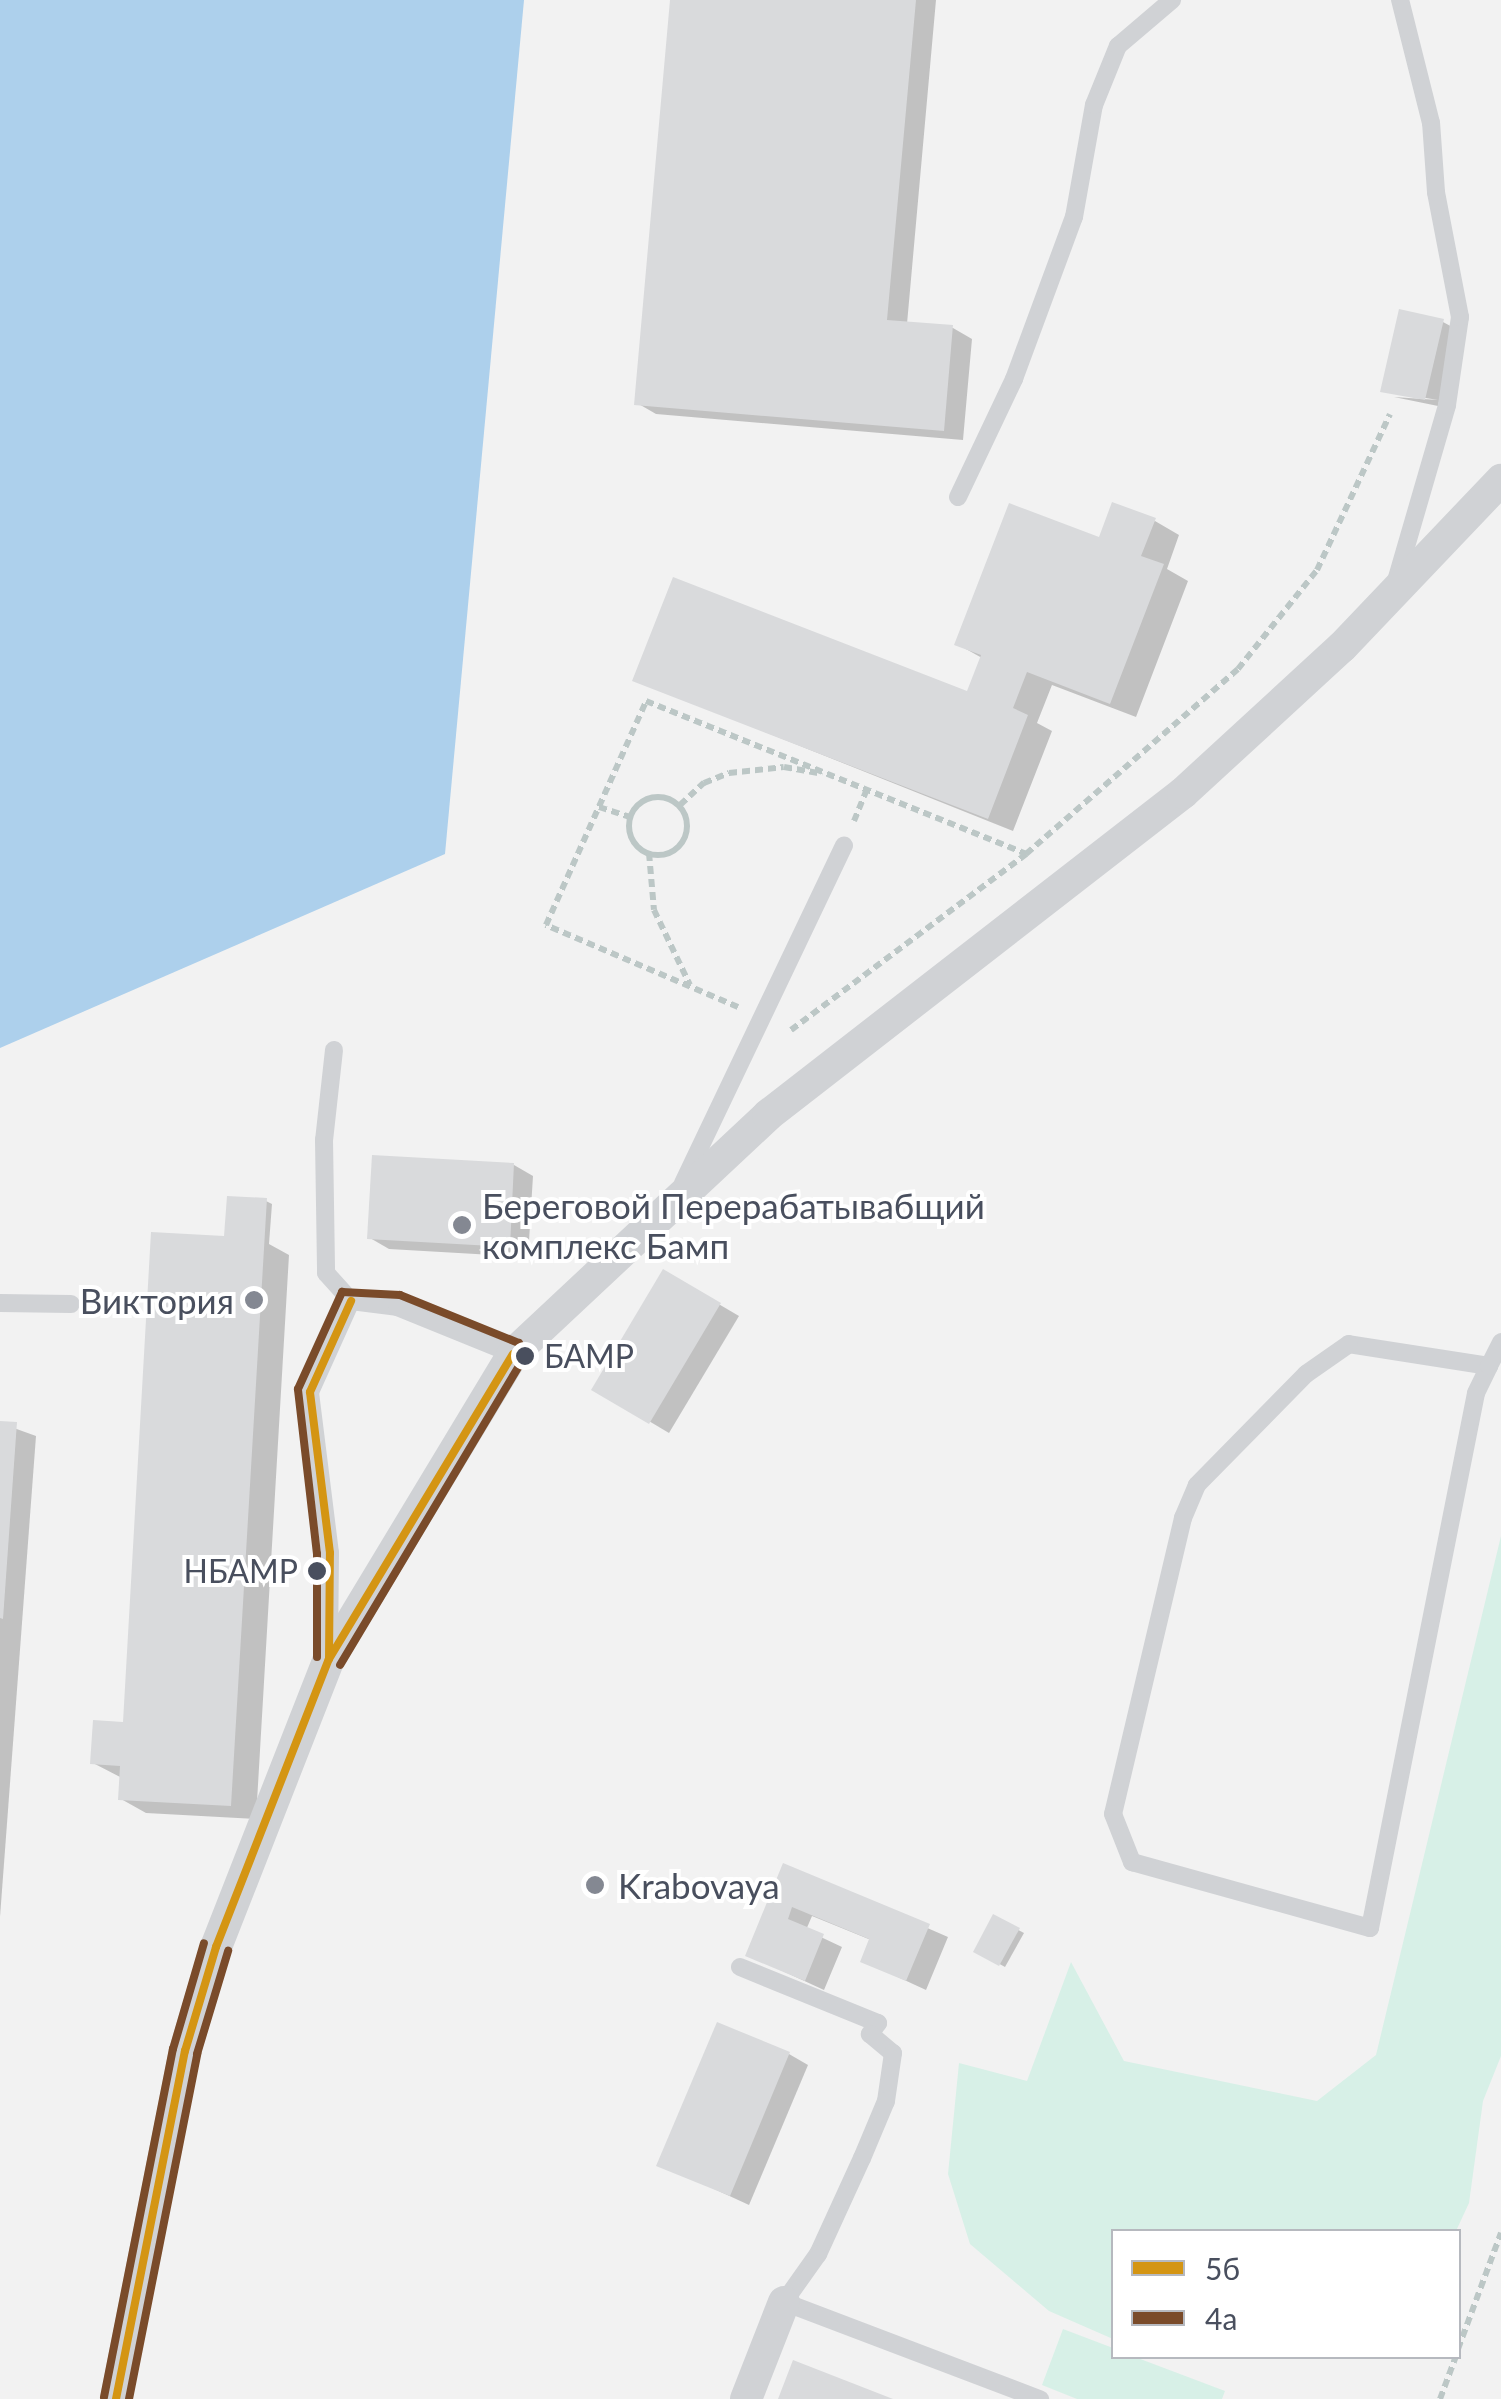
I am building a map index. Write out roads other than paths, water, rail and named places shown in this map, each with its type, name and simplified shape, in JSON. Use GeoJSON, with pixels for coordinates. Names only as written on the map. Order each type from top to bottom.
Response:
{"type":"FeatureCollection","features":[{"type":"Feature","properties":{"kind":"street"},"geometry":{"type":"LineString","coordinates":[[116,2399],[185,2051],[216,1946],[329,1658],[513,1354],[768,1114],[1183,793],[1342,648],[1501,480]]}},
{"type":"Feature","properties":{"kind":"street"},"geometry":{"type":"LineString","coordinates":[[746,2399],[784,2302]]}},
{"type":"Feature","properties":{"kind":"lane"},"geometry":{"type":"LineString","coordinates":[[958,498],[1014,379],[1074,217],[1094,105],[1118,46],[1172,0]]}},
{"type":"Feature","properties":{"kind":"lane"},"geometry":{"type":"LineString","coordinates":[[1393,591],[1448,405],[1460,317],[1431,123],[1400,0]]}},
{"type":"Feature","properties":{"kind":"lane"},"geometry":{"type":"LineString","coordinates":[[676,1197],[844,845]]}},
{"type":"Feature","properties":{"kind":"lane"},"geometry":{"type":"LineString","coordinates":[[334,1050],[324,1140],[326,1273],[351,1301],[397,1307],[513,1354]]}},
{"type":"Feature","properties":{"kind":"lane"},"geometry":{"type":"LineString","coordinates":[[329,1658],[330,1553],[310,1392],[351,1301]]}},
{"type":"Feature","properties":{"kind":"lane"},"geometry":{"type":"LineString","coordinates":[[0,1303],[72,1304]]}},
{"type":"Feature","properties":{"kind":"lane"},"geometry":{"type":"LineString","coordinates":[[1489,1366],[1349,1344],[1306,1374],[1197,1485],[1183,1518],[1113,1814],[1132,1862],[1370,1928],[1476,1393],[1501,1342]]}},
{"type":"Feature","properties":{"kind":"lane"},"geometry":{"type":"LineString","coordinates":[[740,1967],[878,2023],[870,2034],[893,2053],[886,2101],[862,2158],[818,2254],[784,2302],[1040,2399]]}},
{"type":"Feature","properties":{"kind":"water"},"geometry":{"type":"Polygon","coordinates":[[[0,0],[524,0],[445,854],[0,1048],[0,0]]]}},
{"type":"Feature","properties":{"kind":"place","name":"Береговой Перерабатывабщий комплекс Бамп"},"geometry":{"type":"Point","coordinates":[462,1225]}},
{"type":"Feature","properties":{"kind":"place","name":"Виктория"},"geometry":{"type":"Point","coordinates":[254,1300]}},
{"type":"Feature","properties":{"kind":"place","name":"БАМР"},"geometry":{"type":"Point","coordinates":[525,1356]}},
{"type":"Feature","properties":{"kind":"place","name":"НБАМР"},"geometry":{"type":"Point","coordinates":[317,1571]}},
{"type":"Feature","properties":{"kind":"place","name":"Krabovaya"},"geometry":{"type":"Point","coordinates":[595,1885]}}]}
